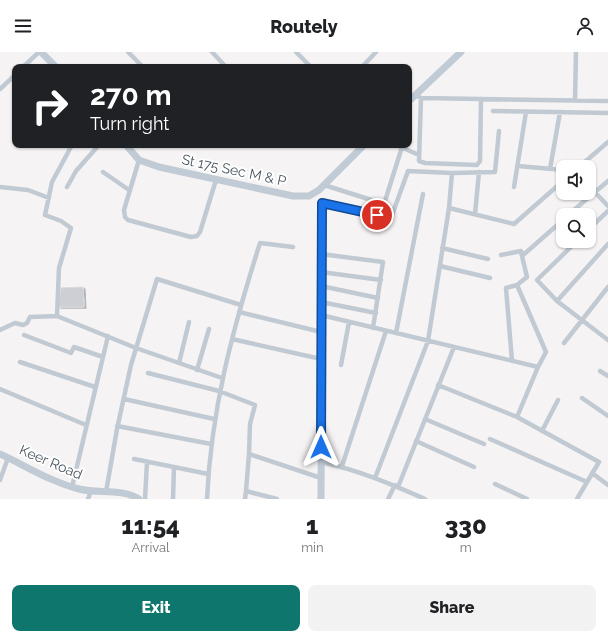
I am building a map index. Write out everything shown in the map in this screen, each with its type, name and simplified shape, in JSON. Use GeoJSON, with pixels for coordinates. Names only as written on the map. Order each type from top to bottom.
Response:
{"type":"FeatureCollection","features":[{"type":"Feature","properties":{"kind":"street"},"geometry":{"type":"LineString","coordinates":[[26,64],[40,52],[53,64]]}},
{"type":"Feature","properties":{"kind":"street"},"geometry":{"type":"LineString","coordinates":[[128,52],[140,64]]}},
{"type":"Feature","properties":{"kind":"street"},"geometry":{"type":"LineString","coordinates":[[212,52],[223,64]]}},
{"type":"Feature","properties":{"kind":"street"},"geometry":{"type":"LineString","coordinates":[[296,52],[308,64]]}},
{"type":"Feature","properties":{"kind":"street"},"geometry":{"type":"LineString","coordinates":[[365,64],[376,52]]}},
{"type":"Feature","properties":{"kind":"street"},"geometry":{"type":"LineString","coordinates":[[412,100],[418,97],[461,52]]}},
{"type":"Feature","properties":{"kind":"street"},"geometry":{"type":"LineString","coordinates":[[575,100],[576,52]]}},
{"type":"Feature","properties":{"kind":"street"},"geometry":{"type":"LineString","coordinates":[[0,89],[12,78]]}},
{"type":"Feature","properties":{"kind":"street"},"geometry":{"type":"LineString","coordinates":[[418,97],[608,101]]}},
{"type":"Feature","properties":{"kind":"street"},"geometry":{"type":"LineString","coordinates":[[418,97],[419,161],[426,163],[480,164],[481,99]]}},
{"type":"Feature","properties":{"kind":"street"},"geometry":{"type":"LineString","coordinates":[[493,111],[608,113]]}},
{"type":"Feature","properties":{"kind":"street"},"geometry":{"type":"LineString","coordinates":[[514,187],[526,112]]}},
{"type":"Feature","properties":{"kind":"street"},"geometry":{"type":"LineString","coordinates":[[550,169],[560,112]]}},
{"type":"Feature","properties":{"kind":"street"},"geometry":{"type":"LineString","coordinates":[[321,499],[322,203],[391,218],[408,171],[452,173],[495,172],[500,131]]}},
{"type":"Feature","properties":{"kind":"street"},"geometry":{"type":"LineString","coordinates":[[587,160],[608,142]]}},
{"type":"Feature","properties":{"kind":"street"},"geometry":{"type":"LineString","coordinates":[[57,316],[59,268],[71,228],[45,215],[52,182],[70,148]]}},
{"type":"Feature","properties":{"kind":"street"},"geometry":{"type":"LineString","coordinates":[[67,187],[76,171],[96,148]]}},
{"type":"Feature","properties":{"kind":"street"},"geometry":{"type":"LineString","coordinates":[[129,148],[139,160],[124,210],[125,217],[128,220],[195,237],[200,232],[216,180]]}},
{"type":"Feature","properties":{"kind":"street"},"geometry":{"type":"LineString","coordinates":[[322,188],[361,148]]}},
{"type":"Feature","properties":{"kind":"street"},"geometry":{"type":"LineString","coordinates":[[322,188],[381,203],[385,201],[402,148]]}},
{"type":"Feature","properties":{"kind":"street"},"geometry":{"type":"LineString","coordinates":[[404,148],[419,154]]}},
{"type":"Feature","properties":{"kind":"street","name":"St 175 Sec M & P"},"geometry":{"type":"LineString","coordinates":[[139,160],[160,167],[293,196],[309,196],[322,188]]}},
{"type":"Feature","properties":{"kind":"street"},"geometry":{"type":"LineString","coordinates":[[518,166],[556,169]]}},
{"type":"Feature","properties":{"kind":"street"},"geometry":{"type":"LineString","coordinates":[[103,172],[129,190]]}},
{"type":"Feature","properties":{"kind":"street"},"geometry":{"type":"LineString","coordinates":[[475,214],[479,172]]}},
{"type":"Feature","properties":{"kind":"street"},"geometry":{"type":"LineString","coordinates":[[375,478],[428,341],[449,208],[452,173]]}},
{"type":"Feature","properties":{"kind":"street"},"geometry":{"type":"LineString","coordinates":[[596,191],[608,181]]}},
{"type":"Feature","properties":{"kind":"street"},"geometry":{"type":"LineString","coordinates":[[0,186],[28,190],[49,198]]}},
{"type":"Feature","properties":{"kind":"street"},"geometry":{"type":"LineString","coordinates":[[449,208],[514,224],[556,187]]}},
{"type":"Feature","properties":{"kind":"street"},"geometry":{"type":"LineString","coordinates":[[596,193],[608,206]]}},
{"type":"Feature","properties":{"kind":"street"},"geometry":{"type":"LineString","coordinates":[[396,333],[423,194]]}},
{"type":"Feature","properties":{"kind":"street"},"geometry":{"type":"LineString","coordinates":[[576,208],[586,200]]}},
{"type":"Feature","properties":{"kind":"street"},"geometry":{"type":"LineString","coordinates":[[596,222],[608,211]]}},
{"type":"Feature","properties":{"kind":"street"},"geometry":{"type":"LineString","coordinates":[[522,256],[556,226]]}},
{"type":"Feature","properties":{"kind":"street"},"geometry":{"type":"LineString","coordinates":[[207,499],[211,444],[219,391],[239,312],[260,243],[293,247]]}},
{"type":"Feature","properties":{"kind":"street"},"geometry":{"type":"LineString","coordinates":[[557,301],[608,244]]}},
{"type":"Feature","properties":{"kind":"street"},"geometry":{"type":"LineString","coordinates":[[442,248],[488,259]]}},
{"type":"Feature","properties":{"kind":"street"},"geometry":{"type":"LineString","coordinates":[[570,248],[537,280],[557,301],[608,340]]}},
{"type":"Feature","properties":{"kind":"street"},"geometry":{"type":"LineString","coordinates":[[501,255],[521,251],[527,277],[516,285],[506,288],[512,361]]}},
{"type":"Feature","properties":{"kind":"street"},"geometry":{"type":"LineString","coordinates":[[321,254],[383,262],[373,328]]}},
{"type":"Feature","properties":{"kind":"street"},"geometry":{"type":"LineString","coordinates":[[440,266],[490,278]]}},
{"type":"Feature","properties":{"kind":"street"},"geometry":{"type":"LineString","coordinates":[[321,272],[381,280]]}},
{"type":"Feature","properties":{"kind":"street"},"geometry":{"type":"LineString","coordinates":[[106,492],[117,426],[136,348],[157,278],[241,305]]}},
{"type":"Feature","properties":{"kind":"street"},"geometry":{"type":"LineString","coordinates":[[516,285],[546,352],[517,417]]}},
{"type":"Feature","properties":{"kind":"street"},"geometry":{"type":"LineString","coordinates":[[321,286],[378,298]]}},
{"type":"Feature","properties":{"kind":"street"},"geometry":{"type":"LineString","coordinates":[[564,342],[608,287]]}},
{"type":"Feature","properties":{"kind":"street"},"geometry":{"type":"LineString","coordinates":[[321,302],[376,313]]}},
{"type":"Feature","properties":{"kind":"street"},"geometry":{"type":"LineString","coordinates":[[239,312],[321,332]]}},
{"type":"Feature","properties":{"kind":"street"},"geometry":{"type":"LineString","coordinates":[[321,315],[538,367]]}},
{"type":"Feature","properties":{"kind":"street"},"geometry":{"type":"LineString","coordinates":[[0,330],[15,323],[23,325],[27,323],[30,317],[57,316],[136,348],[222,378]]}},
{"type":"Feature","properties":{"kind":"street"},"geometry":{"type":"LineString","coordinates":[[179,363],[189,322]]}},
{"type":"Feature","properties":{"kind":"street"},"geometry":{"type":"LineString","coordinates":[[341,365],[349,322]]}},
{"type":"Feature","properties":{"kind":"street"},"geometry":{"type":"LineString","coordinates":[[197,370],[209,329]]}},
{"type":"Feature","properties":{"kind":"street"},"geometry":{"type":"LineString","coordinates":[[342,466],[386,331]]}},
{"type":"Feature","properties":{"kind":"street"},"geometry":{"type":"LineString","coordinates":[[24,335],[71,353],[74,347],[103,357]]}},
{"type":"Feature","properties":{"kind":"street"},"geometry":{"type":"LineString","coordinates":[[72,487],[108,336]]}},
{"type":"Feature","properties":{"kind":"street"},"geometry":{"type":"LineString","coordinates":[[232,339],[321,359]]}},
{"type":"Feature","properties":{"kind":"street"},"geometry":{"type":"LineString","coordinates":[[388,499],[396,486],[416,440],[454,347]]}},
{"type":"Feature","properties":{"kind":"street"},"geometry":{"type":"LineString","coordinates":[[20,362],[95,388]]}},
{"type":"Feature","properties":{"kind":"street"},"geometry":{"type":"LineString","coordinates":[[600,370],[608,376]]}},
{"type":"Feature","properties":{"kind":"street"},"geometry":{"type":"LineString","coordinates":[[148,373],[219,391],[255,405],[250,424],[245,499]]}},
{"type":"Feature","properties":{"kind":"street"},"geometry":{"type":"LineString","coordinates":[[438,386],[517,417],[599,462],[578,499]]}},
{"type":"Feature","properties":{"kind":"street"},"geometry":{"type":"LineString","coordinates":[[0,389],[86,425]]}},
{"type":"Feature","properties":{"kind":"street"},"geometry":{"type":"LineString","coordinates":[[582,398],[608,416]]}},
{"type":"Feature","properties":{"kind":"street"},"geometry":{"type":"LineString","coordinates":[[124,399],[214,419]]}},
{"type":"Feature","properties":{"kind":"street"},"geometry":{"type":"LineString","coordinates":[[542,431],[558,400]]}},
{"type":"Feature","properties":{"kind":"street"},"geometry":{"type":"LineString","coordinates":[[425,419],[484,444]]}},
{"type":"Feature","properties":{"kind":"street"},"geometry":{"type":"LineString","coordinates":[[117,426],[211,444]]}},
{"type":"Feature","properties":{"kind":"street"},"geometry":{"type":"LineString","coordinates":[[490,439],[587,482]]}},
{"type":"Feature","properties":{"kind":"street"},"geometry":{"type":"LineString","coordinates":[[416,440],[474,467]]}},
{"type":"Feature","properties":{"kind":"street","name":"Keer Road"},"geometry":{"type":"LineString","coordinates":[[0,454],[38,474],[72,487],[139,499]]}},
{"type":"Feature","properties":{"kind":"street"},"geometry":{"type":"LineString","coordinates":[[248,454],[321,478]]}},
{"type":"Feature","properties":{"kind":"street"},"geometry":{"type":"LineString","coordinates":[[0,480],[8,458]]}},
{"type":"Feature","properties":{"kind":"street"},"geometry":{"type":"LineString","coordinates":[[134,459],[208,474]]}},
{"type":"Feature","properties":{"kind":"street"},"geometry":{"type":"LineString","coordinates":[[145,499],[147,462]]}},
{"type":"Feature","properties":{"kind":"street"},"geometry":{"type":"LineString","coordinates":[[321,462],[342,466],[396,486],[423,499]]}},
{"type":"Feature","properties":{"kind":"street"},"geometry":{"type":"LineString","coordinates":[[173,499],[174,467]]}},
{"type":"Feature","properties":{"kind":"street"},"geometry":{"type":"LineString","coordinates":[[592,473],[608,486]]}},
{"type":"Feature","properties":{"kind":"street"},"geometry":{"type":"LineString","coordinates":[[495,484],[527,499]]}},
{"type":"Feature","properties":{"kind":"street"},"geometry":{"type":"LineString","coordinates":[[88,499],[91,491]]}},
{"type":"Feature","properties":{"kind":"street"},"geometry":{"type":"LineString","coordinates":[[246,491],[278,499]]}},
{"type":"Feature","properties":{"kind":"building"},"geometry":{"type":"Polygon","coordinates":[[[83,287],[84,307],[59,307],[61,288],[83,287]]]}},
{"type":"Feature","properties":{"kind":"route"},"geometry":{"type":"LineString","coordinates":[[321,447],[322,203],[377,215]]}}]}
